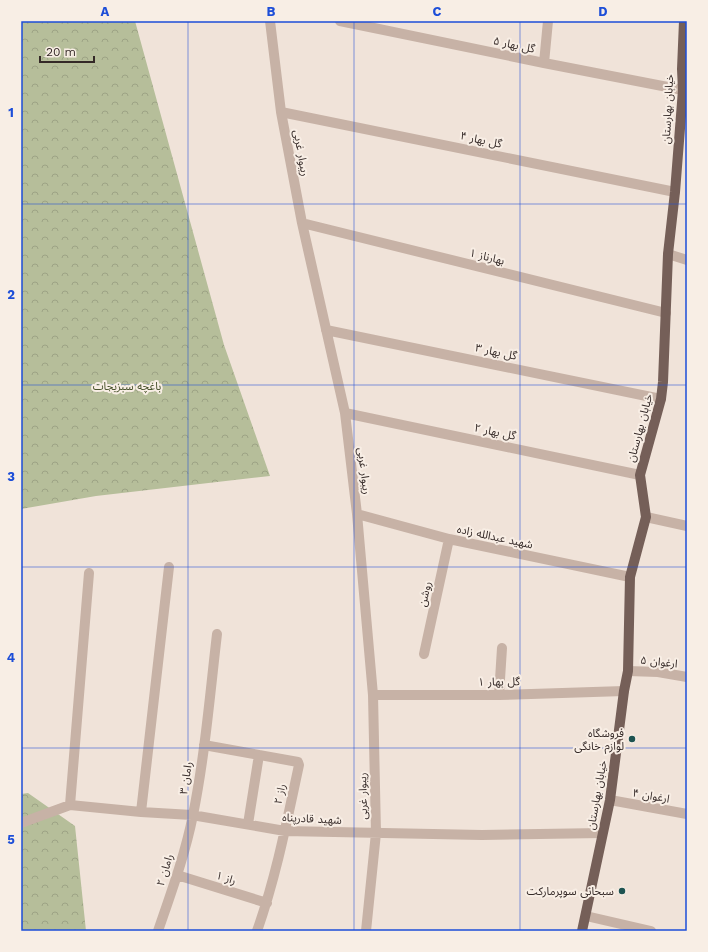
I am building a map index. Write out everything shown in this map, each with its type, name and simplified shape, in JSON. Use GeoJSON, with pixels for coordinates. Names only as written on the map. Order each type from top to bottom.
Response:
{"type":"FeatureCollection","features":[{"type":"Feature","properties":{"kind":"main road","name":"خیابان بهارستان"},"geometry":{"type":"LineString","coordinates":[[582,931],[610,800],[628,671],[630,577],[646,517],[640,475],[661,398],[663,382],[668,254],[675,192],[685,70],[684,21]]}},
{"type":"Feature","properties":{"kind":"street","name":"ریبوار غربی"},"geometry":{"type":"LineString","coordinates":[[270,21],[281,112],[302,224],[344,413],[357,514],[373,695],[376,833],[366,931]]}},
{"type":"Feature","properties":{"kind":"street","name":"گل بهار ۵"},"geometry":{"type":"LineString","coordinates":[[340,21],[683,90]]}},
{"type":"Feature","properties":{"kind":"street"},"geometry":{"type":"LineString","coordinates":[[544,63],[548,21]]}},
{"type":"Feature","properties":{"kind":"street","name":"گل بهار ۴"},"geometry":{"type":"LineString","coordinates":[[281,112],[675,192]]}},
{"type":"Feature","properties":{"kind":"street","name":"بهارناز ۱"},"geometry":{"type":"LineString","coordinates":[[302,224],[666,313]]}},
{"type":"Feature","properties":{"kind":"street"},"geometry":{"type":"LineString","coordinates":[[668,254],[687,260]]}},
{"type":"Feature","properties":{"kind":"street","name":"گل بهار ۳"},"geometry":{"type":"LineString","coordinates":[[326,330],[661,398]]}},
{"type":"Feature","properties":{"kind":"street","name":"گل بهار ۲"},"geometry":{"type":"LineString","coordinates":[[344,413],[640,475]]}},
{"type":"Feature","properties":{"kind":"street","name":"شهید عبدالله زاده"},"geometry":{"type":"LineString","coordinates":[[357,514],[449,539],[630,577]]}},
{"type":"Feature","properties":{"kind":"street"},"geometry":{"type":"LineString","coordinates":[[646,517],[687,526]]}},
{"type":"Feature","properties":{"kind":"street","name":"روشن"},"geometry":{"type":"LineString","coordinates":[[424,654],[449,539]]}},
{"type":"Feature","properties":{"kind":"street"},"geometry":{"type":"LineString","coordinates":[[141,812],[168,567]]}},
{"type":"Feature","properties":{"kind":"street"},"geometry":{"type":"LineString","coordinates":[[21,822],[70,805],[89,573]]}},
{"type":"Feature","properties":{"kind":"street","name":"رامان ۳"},"geometry":{"type":"LineString","coordinates":[[192,815],[204,745],[216,634]]}},
{"type":"Feature","properties":{"kind":"street"},"geometry":{"type":"LineString","coordinates":[[499,695],[502,648]]}},
{"type":"Feature","properties":{"kind":"street","name":"ارغوان ۵"},"geometry":{"type":"LineString","coordinates":[[628,671],[658,672],[687,677]]}},
{"type":"Feature","properties":{"kind":"street","name":"گل بهار ۱"},"geometry":{"type":"LineString","coordinates":[[373,695],[499,695],[624,691]]}},
{"type":"Feature","properties":{"kind":"street"},"geometry":{"type":"LineString","coordinates":[[204,745],[260,755],[248,824]]}},
{"type":"Feature","properties":{"kind":"street","name":"راز ۲"},"geometry":{"type":"LineString","coordinates":[[257,931],[267,903],[285,831],[299,765],[298,762],[260,755]]}},
{"type":"Feature","properties":{"kind":"street","name":"ارغوان ۴"},"geometry":{"type":"LineString","coordinates":[[610,800],[687,814]]}},
{"type":"Feature","properties":{"kind":"street","name":"شهید قادرپناه"},"geometry":{"type":"LineString","coordinates":[[70,805],[192,815],[285,831],[482,836],[602,833]]}},
{"type":"Feature","properties":{"kind":"street","name":"رامان ۲"},"geometry":{"type":"LineString","coordinates":[[158,931],[177,875],[192,815]]}},
{"type":"Feature","properties":{"kind":"street","name":"راز ۱"},"geometry":{"type":"LineString","coordinates":[[177,875],[267,903]]}},
{"type":"Feature","properties":{"kind":"street"},"geometry":{"type":"LineString","coordinates":[[586,916],[651,931]]}},
{"type":"Feature","properties":{"kind":"green space","name":"باغچه سبزیجات"},"geometry":{"type":"Polygon","coordinates":[[[21,21],[135,21],[224,345],[270,476],[96,496],[21,509],[21,21]]]}},
{"type":"Feature","properties":{"kind":"green space"},"geometry":{"type":"Polygon","coordinates":[[[28,793],[75,826],[86,931],[21,931],[21,794],[28,793]]]}},
{"type":"Feature","properties":{"kind":"place","name":"فروشگاه لوازم خانگی"},"geometry":{"type":"Point","coordinates":[632,739]}},
{"type":"Feature","properties":{"kind":"place","name":"سبحانی سوپرمارکت"},"geometry":{"type":"Point","coordinates":[622,891]}}]}
